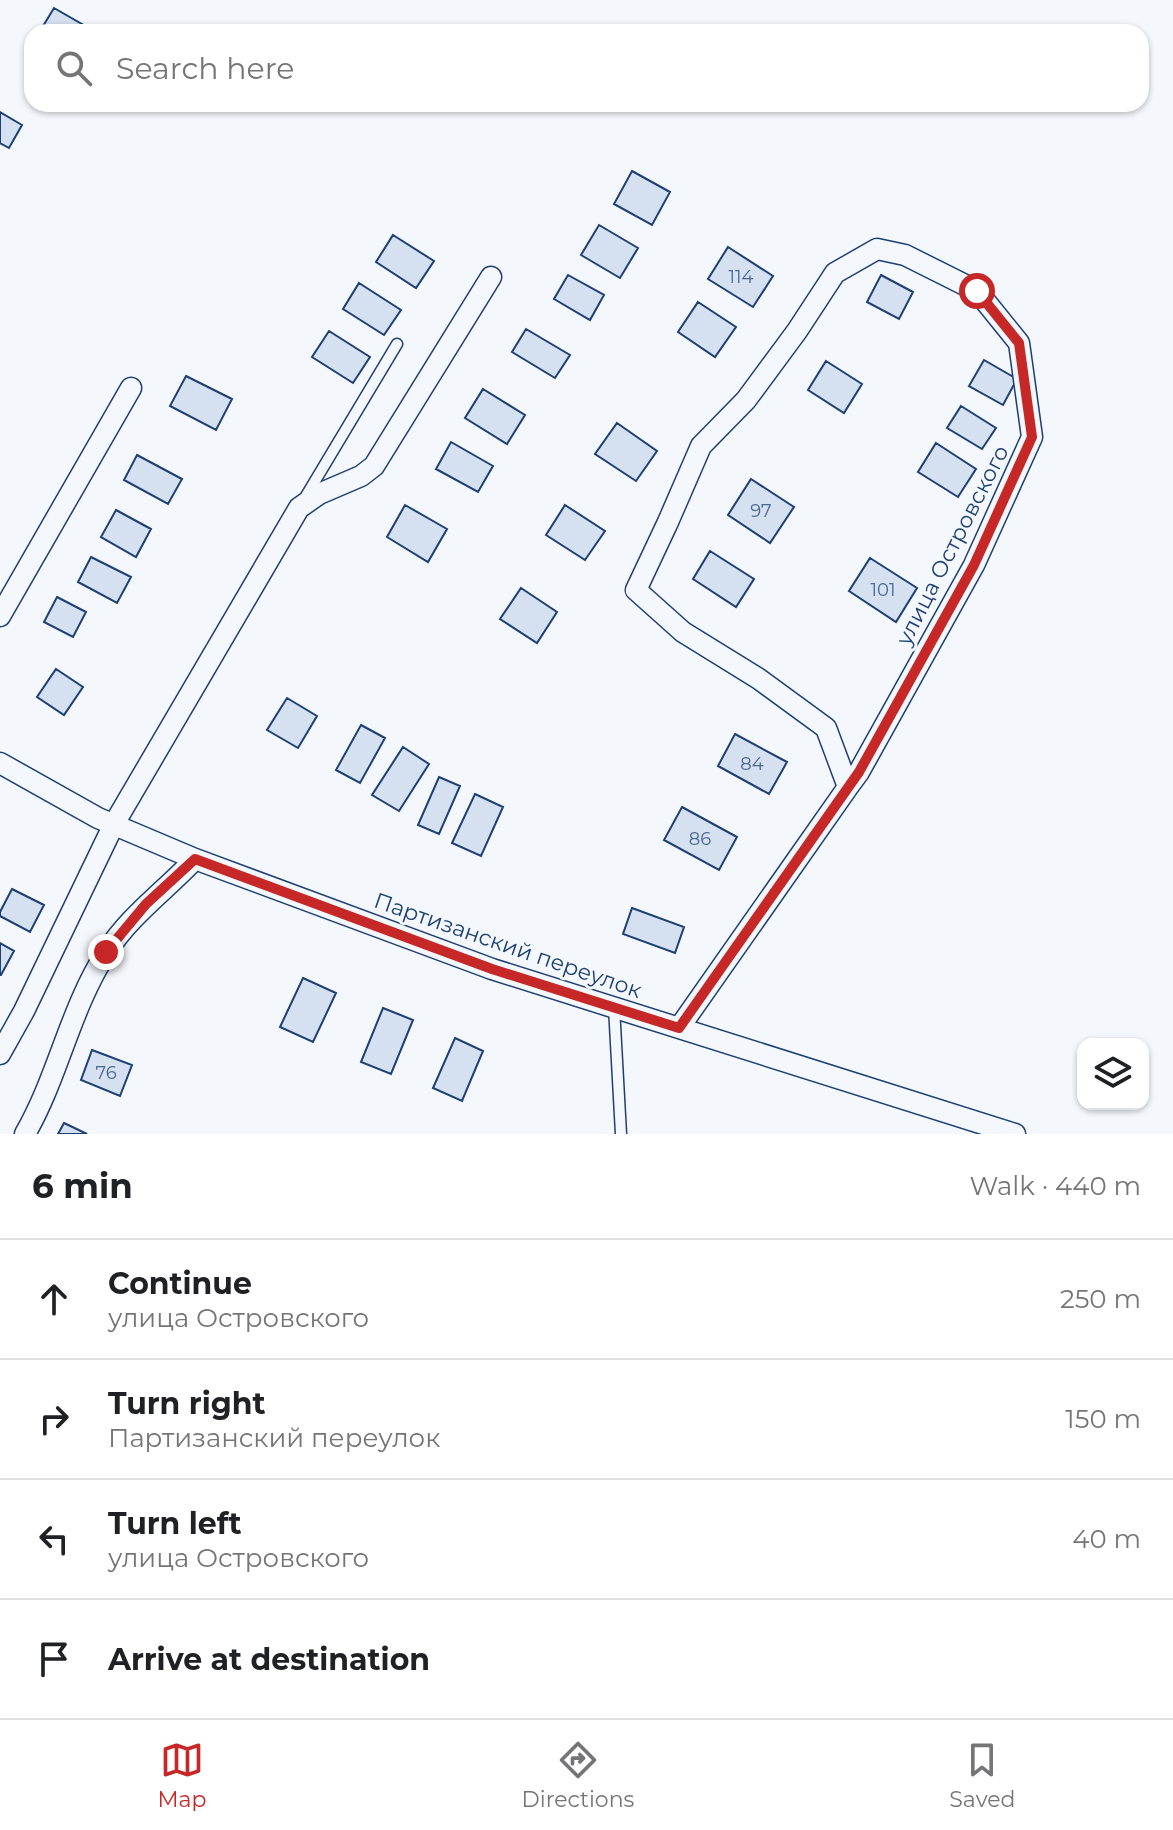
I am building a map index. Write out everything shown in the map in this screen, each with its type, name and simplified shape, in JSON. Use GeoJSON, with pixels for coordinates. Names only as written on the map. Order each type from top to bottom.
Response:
{"type":"FeatureCollection","features":[{"type":"Feature","properties":{"kind":"street","name":"улица Островского"},"geometry":{"type":"LineString","coordinates":[[679,1028],[848,787],[867,758],[974,565],[1032,437],[1019,343],[977,291],[905,255],[877,249],[835,273],[746,400],[701,446],[636,590],[683,632],[759,679],[826,728],[848,787]]}},
{"type":"Feature","properties":{"kind":"street"},"geometry":{"type":"LineString","coordinates":[[0,1054],[24,1011],[114,824],[299,508],[319,494],[361,476],[374,466],[491,277]]}},
{"type":"Feature","properties":{"kind":"street"},"geometry":{"type":"LineString","coordinates":[[0,616],[131,388]]}},
{"type":"Feature","properties":{"kind":"street","name":"Партизанский переулок"},"geometry":{"type":"LineString","coordinates":[[0,763],[98,818],[195,859],[492,969],[1015,1134]]}},
{"type":"Feature","properties":{"kind":"street"},"geometry":{"type":"LineString","coordinates":[[25,1134],[39,1111],[79,1005],[106,952],[146,904],[195,859]]}},
{"type":"Feature","properties":{"kind":"lane"},"geometry":{"type":"LineString","coordinates":[[299,508],[397,344]]}},
{"type":"Feature","properties":{"kind":"lane"},"geometry":{"type":"LineString","coordinates":[[614,1007],[621,1134]]}},
{"type":"Feature","properties":{"kind":"building"},"geometry":{"type":"Polygon","coordinates":[[[54,8],[82,24],[44,24],[54,8]]]}},
{"type":"Feature","properties":{"kind":"building"},"geometry":{"type":"Polygon","coordinates":[[[0,112],[22,125],[9,148],[0,143],[0,112]]]}},
{"type":"Feature","properties":{"kind":"building"},"geometry":{"type":"Polygon","coordinates":[[[632,171],[670,192],[652,225],[614,204],[632,171]]]}},
{"type":"Feature","properties":{"kind":"building"},"geometry":{"type":"Polygon","coordinates":[[[599,225],[638,248],[620,278],[581,255],[599,225]]]}},
{"type":"Feature","properties":{"kind":"building"},"geometry":{"type":"Polygon","coordinates":[[[393,235],[434,261],[416,288],[376,262],[393,235]]]}},
{"type":"Feature","properties":{"kind":"building"},"geometry":{"type":"Polygon","coordinates":[[[728,247],[773,276],[753,307],[708,279],[728,247]]]}},
{"type":"Feature","properties":{"kind":"building"},"geometry":{"type":"Polygon","coordinates":[[[568,275],[604,295],[590,320],[554,299],[568,275]]]}},
{"type":"Feature","properties":{"kind":"building"},"geometry":{"type":"Polygon","coordinates":[[[881,275],[913,292],[899,319],[867,302],[881,275]]]}},
{"type":"Feature","properties":{"kind":"building"},"geometry":{"type":"Polygon","coordinates":[[[359,283],[401,310],[384,335],[343,309],[359,283]]]}},
{"type":"Feature","properties":{"kind":"building"},"geometry":{"type":"Polygon","coordinates":[[[698,302],[736,327],[715,357],[678,332],[698,302]]]}},
{"type":"Feature","properties":{"kind":"building"},"geometry":{"type":"Polygon","coordinates":[[[526,329],[570,355],[555,378],[512,352],[526,329]]]}},
{"type":"Feature","properties":{"kind":"building"},"geometry":{"type":"Polygon","coordinates":[[[329,331],[370,357],[353,383],[312,357],[329,331]]]}},
{"type":"Feature","properties":{"kind":"building"},"geometry":{"type":"Polygon","coordinates":[[[984,360],[1017,379],[1003,405],[969,386],[984,360]]]}},
{"type":"Feature","properties":{"kind":"building"},"geometry":{"type":"Polygon","coordinates":[[[826,361],[862,384],[844,413],[808,390],[826,361]]]}},
{"type":"Feature","properties":{"kind":"building"},"geometry":{"type":"Polygon","coordinates":[[[186,376],[232,399],[216,430],[170,406],[186,376]]]}},
{"type":"Feature","properties":{"kind":"building"},"geometry":{"type":"Polygon","coordinates":[[[483,389],[525,415],[507,444],[465,418],[483,389]]]}},
{"type":"Feature","properties":{"kind":"building"},"geometry":{"type":"Polygon","coordinates":[[[961,406],[996,428],[982,449],[947,428],[961,406]]]}},
{"type":"Feature","properties":{"kind":"building"},"geometry":{"type":"Polygon","coordinates":[[[617,423],[657,451],[636,481],[595,454],[617,423]]]}},
{"type":"Feature","properties":{"kind":"building"},"geometry":{"type":"Polygon","coordinates":[[[451,442],[493,466],[478,492],[436,469],[451,442]]]}},
{"type":"Feature","properties":{"kind":"building"},"geometry":{"type":"Polygon","coordinates":[[[936,443],[976,469],[958,497],[918,472],[936,443]]]}},
{"type":"Feature","properties":{"kind":"building"},"geometry":{"type":"Polygon","coordinates":[[[137,455],[182,479],[168,504],[124,480],[137,455]]]}},
{"type":"Feature","properties":{"kind":"building"},"geometry":{"type":"Polygon","coordinates":[[[751,479],[794,507],[770,543],[728,515],[751,479]]]}},
{"type":"Feature","properties":{"kind":"building"},"geometry":{"type":"Polygon","coordinates":[[[405,505],[447,529],[428,562],[387,537],[405,505]]]}},
{"type":"Feature","properties":{"kind":"building"},"geometry":{"type":"Polygon","coordinates":[[[565,505],[605,531],[585,560],[546,535],[565,505]]]}},
{"type":"Feature","properties":{"kind":"building"},"geometry":{"type":"Polygon","coordinates":[[[116,510],[151,529],[136,557],[101,537],[116,510]]]}},
{"type":"Feature","properties":{"kind":"building"},"geometry":{"type":"Polygon","coordinates":[[[710,551],[754,579],[736,607],[693,579],[710,551]]]}},
{"type":"Feature","properties":{"kind":"building"},"geometry":{"type":"Polygon","coordinates":[[[91,557],[131,577],[117,603],[78,582],[91,557]]]}},
{"type":"Feature","properties":{"kind":"building"},"geometry":{"type":"Polygon","coordinates":[[[870,558],[917,588],[896,622],[849,591],[870,558]]]}},
{"type":"Feature","properties":{"kind":"building"},"geometry":{"type":"Polygon","coordinates":[[[521,588],[557,612],[537,643],[500,619],[521,588]]]}},
{"type":"Feature","properties":{"kind":"building"},"geometry":{"type":"Polygon","coordinates":[[[57,597],[86,612],[73,637],[44,622],[57,597]]]}},
{"type":"Feature","properties":{"kind":"building"},"geometry":{"type":"Polygon","coordinates":[[[56,669],[83,687],[64,715],[37,697],[56,669]]]}},
{"type":"Feature","properties":{"kind":"building"},"geometry":{"type":"Polygon","coordinates":[[[287,698],[317,716],[298,748],[267,730],[287,698]]]}},
{"type":"Feature","properties":{"kind":"building"},"geometry":{"type":"Polygon","coordinates":[[[361,725],[385,738],[360,783],[336,770],[361,725]]]}},
{"type":"Feature","properties":{"kind":"building"},"geometry":{"type":"Polygon","coordinates":[[[735,734],[787,762],[769,794],[718,766],[735,734]]]}},
{"type":"Feature","properties":{"kind":"building"},"geometry":{"type":"Polygon","coordinates":[[[403,747],[429,764],[399,811],[372,795],[403,747]]]}},
{"type":"Feature","properties":{"kind":"building"},"geometry":{"type":"Polygon","coordinates":[[[439,777],[460,786],[439,834],[418,825],[439,777]]]}},
{"type":"Feature","properties":{"kind":"building"},"geometry":{"type":"Polygon","coordinates":[[[475,794],[503,807],[481,856],[452,843],[475,794]]]}},
{"type":"Feature","properties":{"kind":"building"},"geometry":{"type":"Polygon","coordinates":[[[682,807],[737,837],[719,870],[664,840],[682,807]]]}},
{"type":"Feature","properties":{"kind":"building"},"geometry":{"type":"Polygon","coordinates":[[[12,889],[44,905],[30,932],[0,916],[12,889]]]}},
{"type":"Feature","properties":{"kind":"building"},"geometry":{"type":"Polygon","coordinates":[[[632,908],[684,927],[675,953],[623,934],[632,908]]]}},
{"type":"Feature","properties":{"kind":"building"},"geometry":{"type":"Polygon","coordinates":[[[0,943],[14,951],[1,975],[0,975],[0,943]]]}},
{"type":"Feature","properties":{"kind":"building"},"geometry":{"type":"Polygon","coordinates":[[[303,978],[336,993],[313,1042],[280,1027],[303,978]]]}},
{"type":"Feature","properties":{"kind":"building"},"geometry":{"type":"Polygon","coordinates":[[[383,1008],[413,1020],[391,1074],[361,1062],[383,1008]]]}},
{"type":"Feature","properties":{"kind":"building"},"geometry":{"type":"Polygon","coordinates":[[[455,1038],[483,1051],[462,1101],[433,1088],[455,1038]]]}},
{"type":"Feature","properties":{"kind":"building"},"geometry":{"type":"Polygon","coordinates":[[[92,1050],[132,1065],[120,1096],[81,1080],[92,1050]]]}},
{"type":"Feature","properties":{"kind":"building"},"geometry":{"type":"Polygon","coordinates":[[[64,1123],[87,1134],[58,1134],[64,1123]]]}},
{"type":"Feature","properties":{"kind":"route"},"geometry":{"type":"LineString","coordinates":[[106,952],[146,904],[195,859],[492,969],[679,1028],[859,772],[974,565],[1032,437],[1019,343],[977,291]]}}]}
